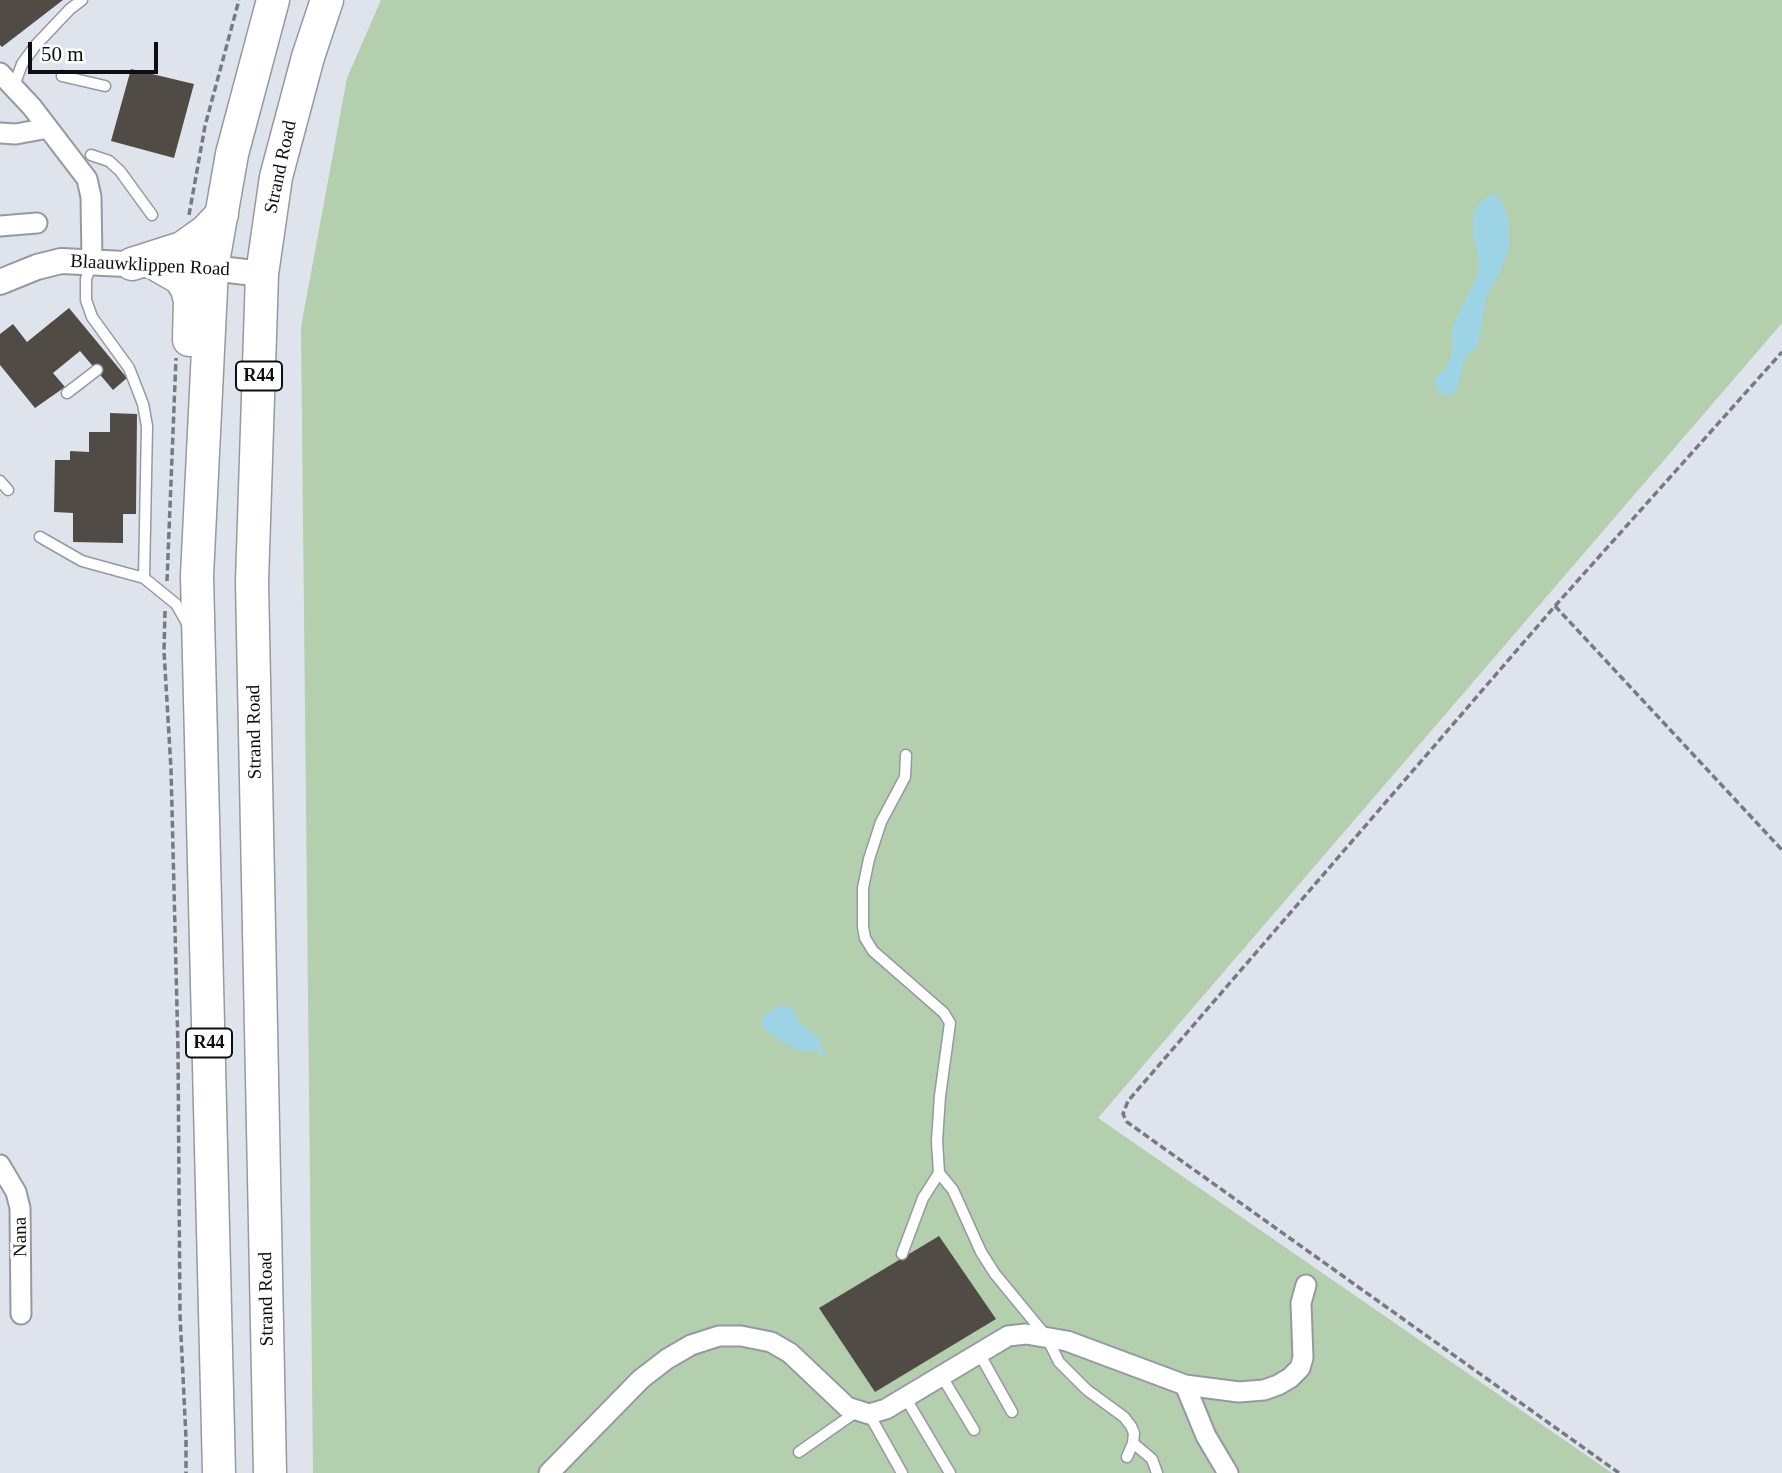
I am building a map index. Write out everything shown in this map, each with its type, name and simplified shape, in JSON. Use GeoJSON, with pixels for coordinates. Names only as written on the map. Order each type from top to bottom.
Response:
{"type":"FeatureCollection","features":[{"type":"Feature","properties":{"kind":"main road","name":"R44"},"geometry":{"type":"LineString","coordinates":[[219,1473],[197,576],[212,268],[232,155],[273,0]]}},
{"type":"Feature","properties":{"kind":"main road","name":"Strand Road"},"geometry":{"type":"LineString","coordinates":[[270,1473],[253,582],[262,274],[276,177],[308,57],[327,0]]}},
{"type":"Feature","properties":{"kind":"main road"},"geometry":{"type":"LineString","coordinates":[[203,450],[187,408],[190,301],[180,278],[158,259],[206,231],[222,214]]}},
{"type":"Feature","properties":{"kind":"street"},"geometry":{"type":"LineString","coordinates":[[7,80],[87,179],[91,197],[92,261]]}},
{"type":"Feature","properties":{"kind":"street"},"geometry":{"type":"LineString","coordinates":[[0,133],[16,134],[48,128]]}},
{"type":"Feature","properties":{"kind":"street"},"geometry":{"type":"LineString","coordinates":[[0,226],[37,223]]}},
{"type":"Feature","properties":{"kind":"street","name":"Blaauwklippen Road"},"geometry":{"type":"LineString","coordinates":[[0,282],[61,261],[158,259],[262,274]]}},
{"type":"Feature","properties":{"kind":"street","name":"Nana"},"geometry":{"type":"LineString","coordinates":[[0,1165],[16,1192],[20,1208],[21,1314]]}},
{"type":"Feature","properties":{"kind":"street"},"geometry":{"type":"LineString","coordinates":[[549,1473],[641,1378],[691,1345],[719,1336],[741,1336],[771,1342],[790,1353],[838,1399],[863,1413],[886,1409],[1008,1336],[1026,1334],[1067,1341],[1185,1385],[1239,1392],[1264,1390],[1290,1378],[1300,1368],[1303,1357],[1301,1303],[1306,1285]]}},
{"type":"Feature","properties":{"kind":"street"},"geometry":{"type":"LineString","coordinates":[[1185,1385],[1206,1436],[1228,1473]]}},
{"type":"Feature","properties":{"kind":"lane"},"geometry":{"type":"LineString","coordinates":[[7,80],[70,9],[82,0]]}},
{"type":"Feature","properties":{"kind":"lane"},"geometry":{"type":"LineString","coordinates":[[62,76],[106,86]]}},
{"type":"Feature","properties":{"kind":"lane"},"geometry":{"type":"LineString","coordinates":[[91,155],[109,161],[120,171],[152,215]]}},
{"type":"Feature","properties":{"kind":"lane"},"geometry":{"type":"LineString","coordinates":[[92,261],[86,279],[86,300],[92,317],[115,356],[129,368],[137,384],[147,426],[144,578]]}},
{"type":"Feature","properties":{"kind":"lane"},"geometry":{"type":"LineString","coordinates":[[67,393],[97,370]]}},
{"type":"Feature","properties":{"kind":"lane"},"geometry":{"type":"LineString","coordinates":[[0,481],[8,490]]}},
{"type":"Feature","properties":{"kind":"lane"},"geometry":{"type":"LineString","coordinates":[[40,537],[82,561],[144,578],[176,604],[184,615],[200,667]]}},
{"type":"Feature","properties":{"kind":"lane"},"geometry":{"type":"LineString","coordinates":[[906,755],[905,776],[881,822],[869,859],[863,888],[862,916],[865,938],[873,951],[944,1013],[950,1023],[940,1096],[937,1141],[939,1173],[953,1190],[974,1239],[988,1263],[1046,1336],[1051,1350],[1068,1374],[1124,1417],[1134,1433],[1127,1457]]}},
{"type":"Feature","properties":{"kind":"lane"},"geometry":{"type":"LineString","coordinates":[[902,1254],[923,1198],[939,1173]]}},
{"type":"Feature","properties":{"kind":"lane"},"geometry":{"type":"LineString","coordinates":[[979,1352],[1012,1412]]}},
{"type":"Feature","properties":{"kind":"lane"},"geometry":{"type":"LineString","coordinates":[[941,1375],[974,1430]]}},
{"type":"Feature","properties":{"kind":"lane"},"geometry":{"type":"LineString","coordinates":[[905,1397],[950,1473]]}},
{"type":"Feature","properties":{"kind":"lane"},"geometry":{"type":"LineString","coordinates":[[799,1451],[863,1413],[902,1473]]}},
{"type":"Feature","properties":{"kind":"lane"},"geometry":{"type":"LineString","coordinates":[[1133,1443],[1152,1459],[1157,1473]]}},
{"type":"Feature","properties":{"kind":"path"},"geometry":{"type":"LineString","coordinates":[[158,259],[208,113],[239,0]]}},
{"type":"Feature","properties":{"kind":"path"},"geometry":{"type":"LineString","coordinates":[[1619,1473],[1127,1122],[1123,1114],[1128,1101],[1555,606],[1782,352]]}},
{"type":"Feature","properties":{"kind":"path"},"geometry":{"type":"LineString","coordinates":[[167,587],[177,353]]}},
{"type":"Feature","properties":{"kind":"path"},"geometry":{"type":"LineString","coordinates":[[165,603],[164,651],[170,758],[178,1049],[180,1315],[186,1473]]}},
{"type":"Feature","properties":{"kind":"path"},"geometry":{"type":"LineString","coordinates":[[1555,606],[1782,850]]}},
{"type":"Feature","properties":{"kind":"green space"},"geometry":{"type":"Polygon","coordinates":[[[381,0],[1782,0],[1782,323],[1098,1118],[1612,1473],[313,1473],[301,327],[347,78],[381,0]]]}},
{"type":"Feature","properties":{"kind":"water"},"geometry":{"type":"Polygon","coordinates":[[[1493,193],[1503,203],[1509,223],[1509,248],[1486,298],[1478,345],[1465,357],[1457,388],[1448,396],[1439,393],[1434,379],[1446,368],[1453,349],[1453,326],[1479,271],[1473,235],[1473,215],[1479,203],[1493,193]]]}},
{"type":"Feature","properties":{"kind":"water"},"geometry":{"type":"Polygon","coordinates":[[[775,1007],[791,1007],[800,1023],[819,1037],[820,1046],[826,1055],[821,1057],[818,1051],[802,1051],[764,1029],[761,1023],[765,1015],[775,1007]]]}},
{"type":"Feature","properties":{"kind":"building"},"geometry":{"type":"Polygon","coordinates":[[[0,0],[63,0],[2,47],[0,0]]]}},
{"type":"Feature","properties":{"kind":"building"},"geometry":{"type":"Polygon","coordinates":[[[131,69],[194,84],[174,158],[111,141],[131,69]]]}},
{"type":"Feature","properties":{"kind":"building"},"geometry":{"type":"Polygon","coordinates":[[[69,308],[127,378],[113,390],[80,351],[53,373],[65,387],[35,408],[0,365],[0,334],[13,324],[27,342],[69,308]]]}},
{"type":"Feature","properties":{"kind":"building"},"geometry":{"type":"Polygon","coordinates":[[[110,413],[137,414],[136,514],[123,514],[123,543],[73,542],[73,513],[54,512],[55,460],[70,460],[70,451],[89,452],[89,432],[110,432],[110,413]]]}},
{"type":"Feature","properties":{"kind":"building"},"geometry":{"type":"Polygon","coordinates":[[[939,1236],[996,1319],[875,1392],[819,1308],[939,1236]]]}}]}
